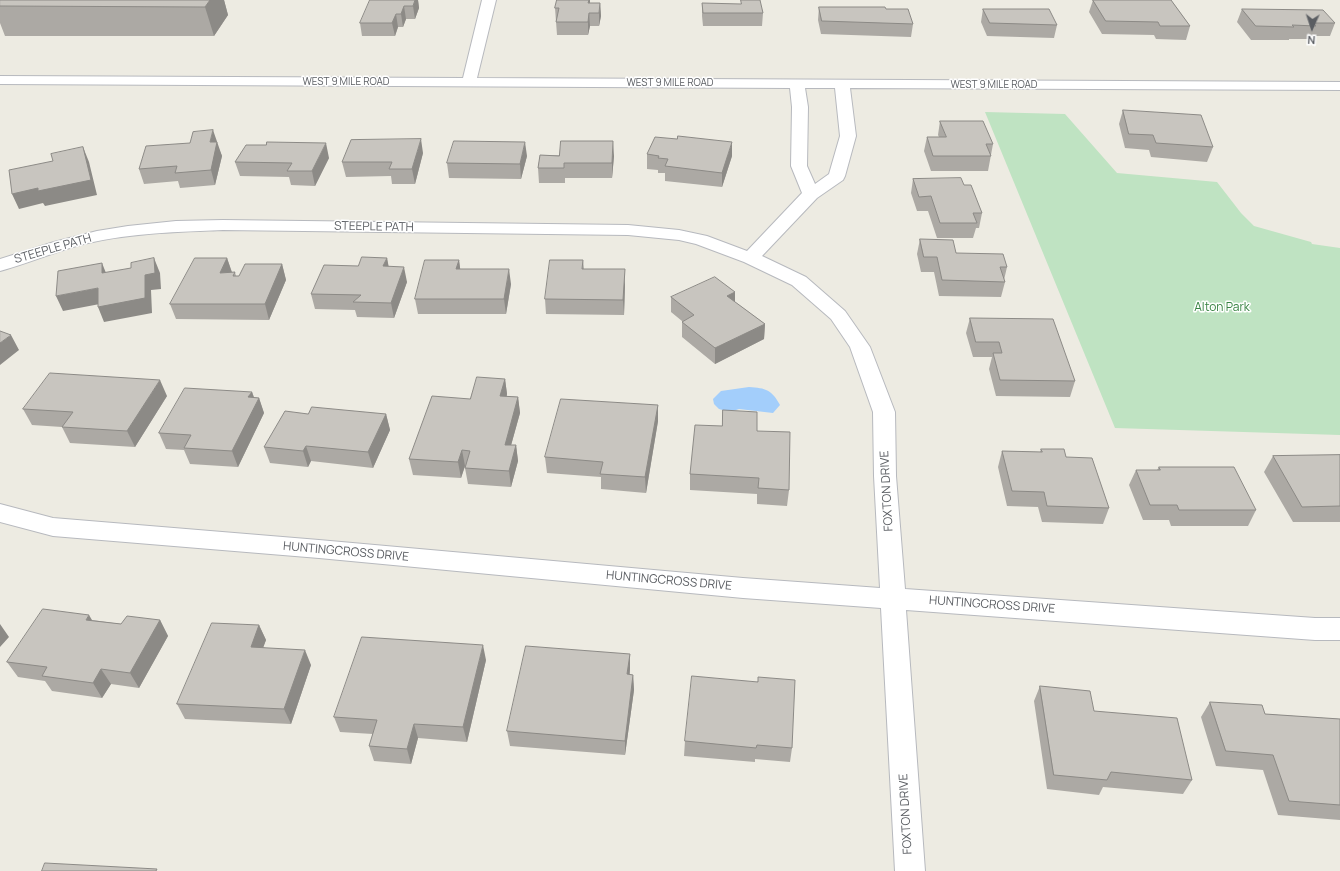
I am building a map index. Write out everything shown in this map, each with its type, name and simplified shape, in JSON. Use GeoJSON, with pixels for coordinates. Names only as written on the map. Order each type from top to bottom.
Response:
{"type":"FeatureCollection","features":[{"type":"Feature","properties":{"kind":"street"},"geometry":{"type":"LineString","coordinates":[[469,82],[489,0]]}},
{"type":"Feature","properties":{"kind":"street","name":"WEST 9 MILE ROAD"},"geometry":{"type":"LineString","coordinates":[[0,80],[1340,86]]}},
{"type":"Feature","properties":{"kind":"street"},"geometry":{"type":"LineString","coordinates":[[797,84],[800,115],[799,166],[811,194]]}},
{"type":"Feature","properties":{"kind":"street"},"geometry":{"type":"LineString","coordinates":[[750,258],[811,194],[836,176],[848,136],[842,84]]}},
{"type":"Feature","properties":{"kind":"street","name":"STEEPLE PATH"},"geometry":{"type":"LineString","coordinates":[[0,265],[40,251],[98,236],[163,228],[223,225],[628,230],[679,235],[701,240],[750,258]]}},
{"type":"Feature","properties":{"kind":"street","name":"FOXTON DRIVE"},"geometry":{"type":"LineString","coordinates":[[750,258],[799,281],[838,315],[860,347],[884,412],[885,476],[894,598],[910,871]]}},
{"type":"Feature","properties":{"kind":"street","name":"HUNTINGCROSS DRIVE"},"geometry":{"type":"LineString","coordinates":[[0,514],[53,528],[319,549],[735,587],[1300,628],[1340,629]]}},
{"type":"Feature","properties":{"kind":"green space","name":"Alton Park"},"geometry":{"type":"Polygon","coordinates":[[[985,112],[1065,114],[1117,173],[1217,182],[1241,213],[1254,226],[1311,242],[1312,244],[1340,248],[1340,435],[1115,428],[985,112]]]}},
{"type":"Feature","properties":{"kind":"water"},"geometry":{"type":"Polygon","coordinates":[[[749,387],[760,388],[768,391],[774,396],[780,405],[773,413],[739,409],[730,412],[719,409],[714,404],[713,399],[721,391],[749,387]]]}},
{"type":"Feature","properties":{"kind":"building"},"geometry":{"type":"Polygon","coordinates":[[[0,0],[210,0],[205,7],[0,6],[0,0]]]}},
{"type":"Feature","properties":{"kind":"building"},"geometry":{"type":"Polygon","coordinates":[[[370,0],[415,0],[413,6],[404,6],[401,14],[396,14],[392,23],[360,23],[370,0]]]}},
{"type":"Feature","properties":{"kind":"building"},"geometry":{"type":"Polygon","coordinates":[[[557,0],[589,0],[588,3],[600,3],[599,13],[589,13],[588,22],[556,22],[559,8],[555,8],[557,0]]]}},
{"type":"Feature","properties":{"kind":"building"},"geometry":{"type":"Polygon","coordinates":[[[741,0],[760,0],[763,13],[703,13],[702,3],[741,4],[741,0]]]}},
{"type":"Feature","properties":{"kind":"building"},"geometry":{"type":"Polygon","coordinates":[[[1093,0],[1171,0],[1190,26],[1160,26],[1158,22],[1106,21],[1093,0]]]}},
{"type":"Feature","properties":{"kind":"building"},"geometry":{"type":"Polygon","coordinates":[[[819,7],[885,7],[886,9],[908,9],[913,24],[822,21],[819,7]]]}},
{"type":"Feature","properties":{"kind":"building"},"geometry":{"type":"Polygon","coordinates":[[[983,9],[1049,9],[1057,25],[990,23],[983,9]]]}},
{"type":"Feature","properties":{"kind":"building"},"geometry":{"type":"Polygon","coordinates":[[[1242,9],[1323,10],[1335,23],[1313,23],[1316,26],[1292,25],[1294,27],[1256,26],[1242,9]]]}},
{"type":"Feature","properties":{"kind":"building"},"geometry":{"type":"Polygon","coordinates":[[[1123,110],[1201,115],[1213,147],[1156,143],[1153,135],[1129,134],[1123,110]]]}},
{"type":"Feature","properties":{"kind":"building"},"geometry":{"type":"Polygon","coordinates":[[[940,121],[983,121],[993,144],[986,144],[991,156],[933,156],[927,137],[946,137],[940,121]]]}},
{"type":"Feature","properties":{"kind":"building"},"geometry":{"type":"Polygon","coordinates":[[[213,130],[210,142],[217,142],[211,170],[175,173],[177,166],[139,169],[146,146],[190,143],[193,132],[213,130]]]}},
{"type":"Feature","properties":{"kind":"building"},"geometry":{"type":"Polygon","coordinates":[[[678,136],[732,142],[722,173],[665,166],[668,159],[658,158],[659,156],[647,154],[655,137],[677,139],[678,136]]]}},
{"type":"Feature","properties":{"kind":"building"},"geometry":{"type":"Polygon","coordinates":[[[421,139],[412,169],[389,169],[392,162],[342,162],[351,140],[421,139]]]}},
{"type":"Feature","properties":{"kind":"building"},"geometry":{"type":"Polygon","coordinates":[[[454,141],[525,142],[520,164],[447,163],[454,141]]]}},
{"type":"Feature","properties":{"kind":"building"},"geometry":{"type":"Polygon","coordinates":[[[561,141],[613,141],[612,163],[564,163],[564,168],[538,168],[540,155],[559,156],[561,141]]]}},
{"type":"Feature","properties":{"kind":"building"},"geometry":{"type":"Polygon","coordinates":[[[267,142],[326,143],[312,171],[287,171],[292,163],[235,162],[246,145],[266,145],[267,142]]]}},
{"type":"Feature","properties":{"kind":"building"},"geometry":{"type":"Polygon","coordinates":[[[83,147],[91,180],[38,191],[38,188],[12,194],[9,170],[53,161],[51,154],[83,147]]]}},
{"type":"Feature","properties":{"kind":"building"},"geometry":{"type":"Polygon","coordinates":[[[961,178],[964,185],[971,185],[982,213],[973,213],[977,223],[940,223],[931,196],[919,197],[913,179],[961,178]]]}},
{"type":"Feature","properties":{"kind":"building"},"geometry":{"type":"Polygon","coordinates":[[[920,239],[953,240],[956,253],[1003,254],[1007,267],[1000,267],[1005,282],[942,280],[937,257],[924,257],[920,239]]]}},
{"type":"Feature","properties":{"kind":"building"},"geometry":{"type":"Polygon","coordinates":[[[362,257],[387,258],[383,266],[404,267],[391,303],[353,302],[361,295],[311,294],[324,265],[358,266],[362,257]]]}},
{"type":"Feature","properties":{"kind":"building"},"geometry":{"type":"Polygon","coordinates":[[[154,258],[155,273],[145,275],[145,298],[98,307],[98,288],[56,296],[58,271],[102,263],[102,273],[131,268],[131,263],[154,258]]]}},
{"type":"Feature","properties":{"kind":"building"},"geometry":{"type":"Polygon","coordinates":[[[195,258],[227,258],[220,273],[235,272],[233,276],[239,276],[245,264],[282,264],[265,304],[170,304],[195,258]]]}},
{"type":"Feature","properties":{"kind":"building"},"geometry":{"type":"Polygon","coordinates":[[[425,260],[459,260],[456,269],[509,269],[504,299],[415,299],[425,260]]]}},
{"type":"Feature","properties":{"kind":"building"},"geometry":{"type":"Polygon","coordinates":[[[550,260],[583,260],[582,269],[625,269],[623,300],[545,299],[550,260]]]}},
{"type":"Feature","properties":{"kind":"building"},"geometry":{"type":"Polygon","coordinates":[[[715,277],[735,292],[727,296],[765,324],[715,348],[682,322],[694,315],[671,297],[715,277]]]}},
{"type":"Feature","properties":{"kind":"building"},"geometry":{"type":"Polygon","coordinates":[[[970,318],[1053,319],[1075,381],[1000,380],[993,353],[1002,353],[999,342],[976,342],[970,318]]]}},
{"type":"Feature","properties":{"kind":"building"},"geometry":{"type":"Polygon","coordinates":[[[0,331],[11,335],[0,343],[0,331]]]}},
{"type":"Feature","properties":{"kind":"building"},"geometry":{"type":"Polygon","coordinates":[[[50,373],[160,380],[127,431],[62,427],[73,412],[23,409],[50,373]]]}},
{"type":"Feature","properties":{"kind":"building"},"geometry":{"type":"Polygon","coordinates":[[[477,377],[505,379],[500,396],[518,397],[505,445],[516,445],[509,471],[465,468],[470,451],[462,450],[458,462],[409,459],[432,396],[470,399],[477,377]]]}},
{"type":"Feature","properties":{"kind":"building"},"geometry":{"type":"Polygon","coordinates":[[[185,388],[252,392],[248,397],[259,398],[232,451],[184,448],[191,435],[159,433],[185,388]]]}},
{"type":"Feature","properties":{"kind":"building"},"geometry":{"type":"Polygon","coordinates":[[[561,399],[658,405],[645,477],[600,474],[603,462],[545,457],[561,399]]]}},
{"type":"Feature","properties":{"kind":"building"},"geometry":{"type":"Polygon","coordinates":[[[312,407],[386,414],[368,452],[306,446],[303,451],[264,447],[285,411],[308,414],[312,407]]]}},
{"type":"Feature","properties":{"kind":"building"},"geometry":{"type":"Polygon","coordinates":[[[723,410],[757,412],[757,431],[790,432],[789,490],[758,488],[759,478],[690,474],[695,425],[722,426],[723,410]]]}},
{"type":"Feature","properties":{"kind":"building"},"geometry":{"type":"Polygon","coordinates":[[[1041,449],[1064,449],[1066,457],[1092,458],[1109,508],[1047,506],[1044,492],[1012,491],[1002,451],[1042,452],[1041,449]]]}},
{"type":"Feature","properties":{"kind":"building"},"geometry":{"type":"Polygon","coordinates":[[[1340,455],[1340,506],[1302,507],[1273,456],[1340,455]]]}},
{"type":"Feature","properties":{"kind":"building"},"geometry":{"type":"Polygon","coordinates":[[[1159,467],[1234,467],[1256,510],[1179,510],[1177,505],[1150,505],[1136,470],[1160,470],[1159,467]]]}},
{"type":"Feature","properties":{"kind":"building"},"geometry":{"type":"Polygon","coordinates":[[[43,609],[89,615],[86,620],[121,624],[127,616],[160,620],[130,673],[101,669],[93,683],[42,676],[47,667],[7,662],[43,609]]]}},
{"type":"Feature","properties":{"kind":"building"},"geometry":{"type":"Polygon","coordinates":[[[212,623],[259,625],[251,647],[305,650],[284,709],[177,704],[212,623]]]}},
{"type":"Feature","properties":{"kind":"building"},"geometry":{"type":"Polygon","coordinates":[[[362,637],[483,645],[463,727],[414,724],[407,749],[369,746],[377,720],[334,717],[362,637]]]}},
{"type":"Feature","properties":{"kind":"building"},"geometry":{"type":"Polygon","coordinates":[[[526,646],[630,654],[627,674],[633,675],[625,741],[507,731],[526,646]]]}},
{"type":"Feature","properties":{"kind":"building"},"geometry":{"type":"Polygon","coordinates":[[[692,676],[758,682],[758,677],[795,680],[792,748],[757,745],[756,748],[685,741],[692,676]]]}},
{"type":"Feature","properties":{"kind":"building"},"geometry":{"type":"Polygon","coordinates":[[[1040,686],[1090,691],[1094,711],[1177,718],[1192,780],[1111,772],[1107,780],[1054,775],[1040,686]]]}},
{"type":"Feature","properties":{"kind":"building"},"geometry":{"type":"Polygon","coordinates":[[[1210,702],[1262,705],[1265,714],[1340,719],[1340,805],[1289,801],[1273,755],[1226,751],[1210,702]]]}},
{"type":"Feature","properties":{"kind":"building"},"geometry":{"type":"Polygon","coordinates":[[[45,863],[157,869],[156,871],[42,871],[45,863]]]}}]}
